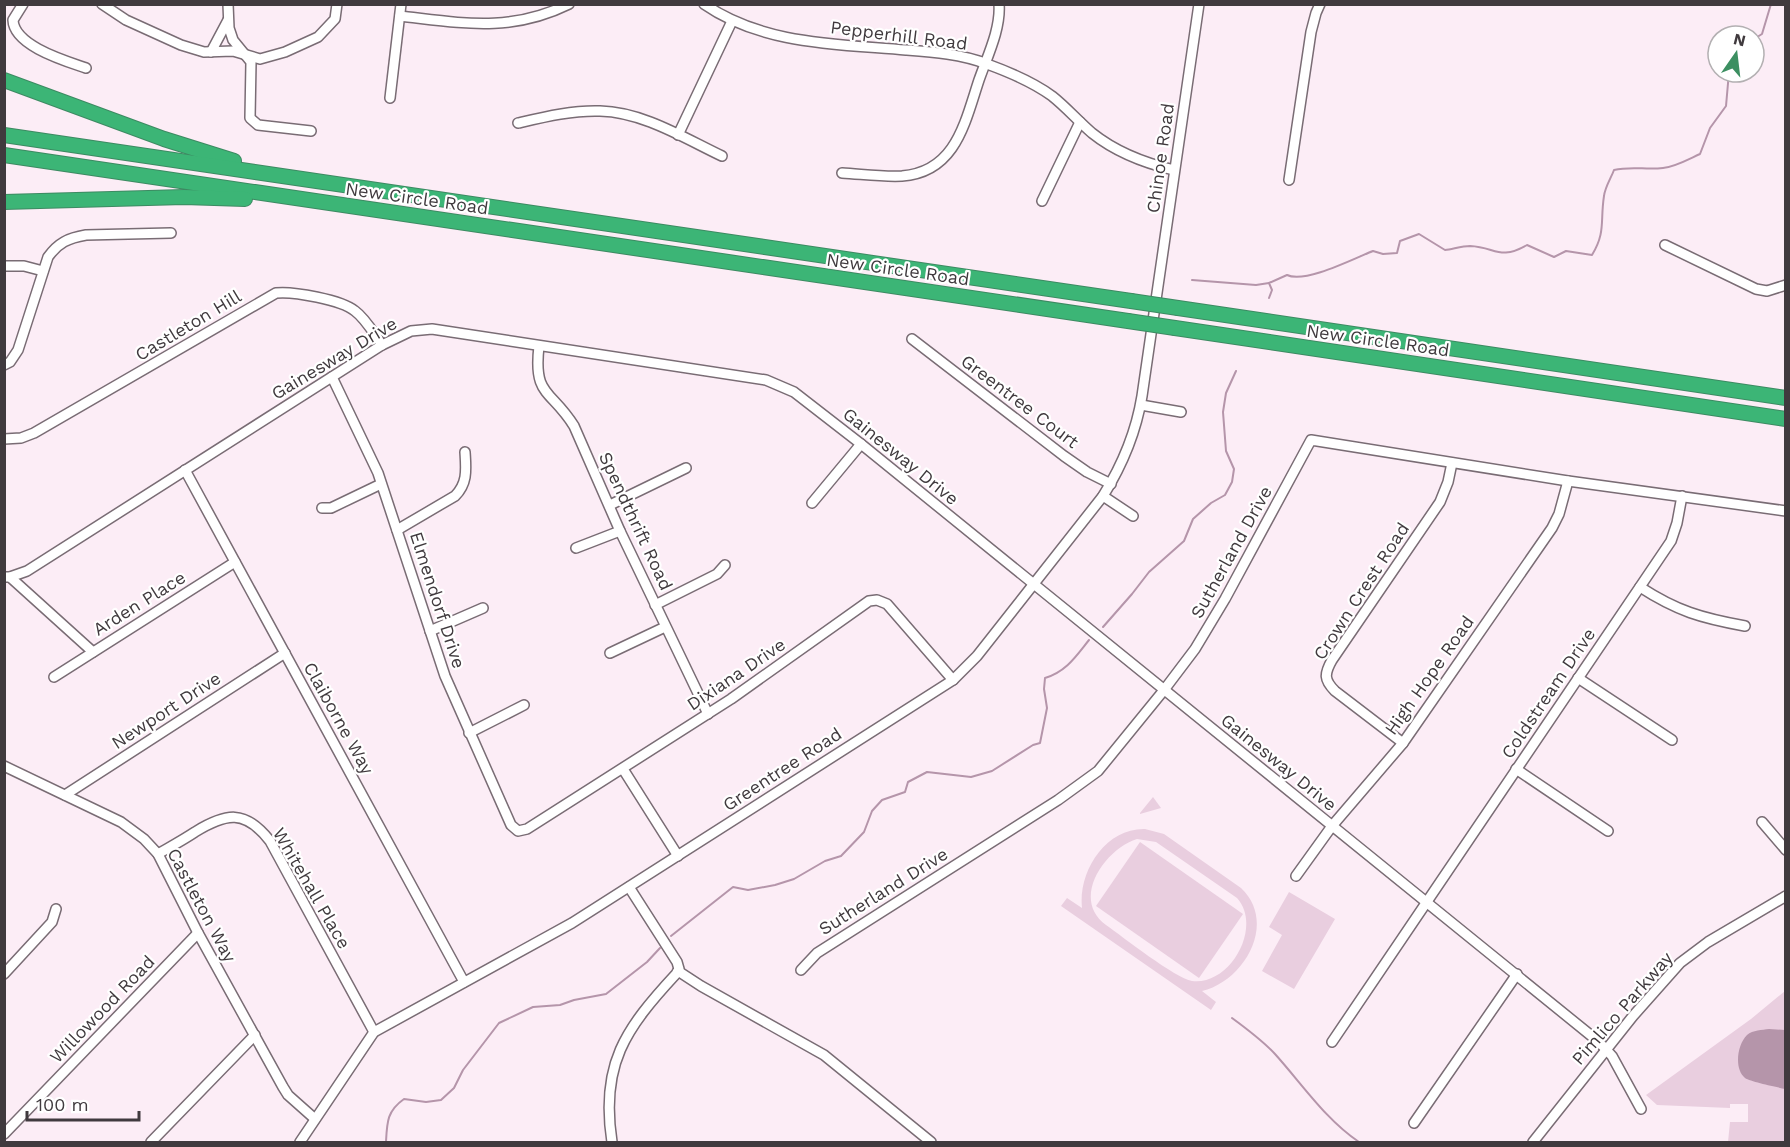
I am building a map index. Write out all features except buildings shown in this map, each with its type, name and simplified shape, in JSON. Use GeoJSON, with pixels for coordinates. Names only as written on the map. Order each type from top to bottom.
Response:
{"type":"FeatureCollection","features":[{"type":"Feature","properties":{"kind":"highway"},"geometry":{"type":"LineString","coordinates":[[4,80],[214,155],[248,165],[329,182]]}},
{"type":"Feature","properties":{"kind":"highway","name":"New Circle Road"},"geometry":{"type":"LineString","coordinates":[[4,135],[1785,398]]}},
{"type":"Feature","properties":{"kind":"highway","name":"New Circle Road"},"geometry":{"type":"LineString","coordinates":[[4,155],[1785,419]]}},
{"type":"Feature","properties":{"kind":"highway"},"geometry":{"type":"LineString","coordinates":[[4,202],[184,197],[236,198],[436,219]]}},
{"type":"Feature","properties":{"kind":"street"},"geometry":{"type":"LineString","coordinates":[[23,4],[13,20],[16,32],[44,52],[86,68]]}},
{"type":"Feature","properties":{"kind":"street"},"geometry":{"type":"LineString","coordinates":[[102,4],[126,20],[160,37],[190,48],[246,54],[251,62],[250,115],[252,120],[258,125],[311,131]]}},
{"type":"Feature","properties":{"kind":"street"},"geometry":{"type":"LineString","coordinates":[[228,4],[228,20],[233,40],[246,54],[260,59],[312,42],[331,24],[337,4]]}},
{"type":"Feature","properties":{"kind":"street"},"geometry":{"type":"LineString","coordinates":[[390,98],[401,4]]}},
{"type":"Feature","properties":{"kind":"street"},"geometry":{"type":"LineString","coordinates":[[400,16],[488,25],[524,21],[569,4]]}},
{"type":"Feature","properties":{"kind":"street","name":"Pepperhill Road"},"geometry":{"type":"LineString","coordinates":[[704,4],[732,21],[771,34],[807,41],[956,55],[985,63],[1043,90],[1119,151],[1146,163],[1174,170]]}},
{"type":"Feature","properties":{"kind":"street"},"geometry":{"type":"LineString","coordinates":[[842,173],[901,176],[916,174],[937,163],[951,151],[957,142],[985,63],[999,18],[999,4]]}},
{"type":"Feature","properties":{"kind":"street","name":"Chinoe Road"},"geometry":{"type":"LineString","coordinates":[[1154,316],[1199,4]]}},
{"type":"Feature","properties":{"kind":"street"},"geometry":{"type":"LineString","coordinates":[[1289,180],[1311,32],[1320,4]]}},
{"type":"Feature","properties":{"kind":"street"},"geometry":{"type":"LineString","coordinates":[[211,52],[228,20]]}},
{"type":"Feature","properties":{"kind":"street"},"geometry":{"type":"LineString","coordinates":[[678,135],[732,21]]}},
{"type":"Feature","properties":{"kind":"street"},"geometry":{"type":"LineString","coordinates":[[518,123],[586,111],[602,111],[636,117],[722,156]]}},
{"type":"Feature","properties":{"kind":"street"},"geometry":{"type":"LineString","coordinates":[[1042,201],[1080,122]]}},
{"type":"Feature","properties":{"kind":"street"},"geometry":{"type":"LineString","coordinates":[[4,364],[10,362],[18,350],[43,271],[54,248],[72,237],[171,233]]}},
{"type":"Feature","properties":{"kind":"street"},"geometry":{"type":"LineString","coordinates":[[1665,245],[1756,289],[1771,290],[1785,285]]}},
{"type":"Feature","properties":{"kind":"street"},"geometry":{"type":"LineString","coordinates":[[4,266],[24,266],[43,271]]}},
{"type":"Feature","properties":{"kind":"street","name":"Castleton Hill"},"geometry":{"type":"LineString","coordinates":[[4,439],[21,438],[34,433],[276,293],[291,293],[347,306],[357,312],[381,345]]}},
{"type":"Feature","properties":{"kind":"street","name":"Greentree Road"},"geometry":{"type":"LineString","coordinates":[[300,1143],[374,1032],[572,923],[953,680],[977,656],[1111,483],[1128,450],[1141,405],[1154,316]]}},
{"type":"Feature","properties":{"kind":"street","name":"Gainesway Drive"},"geometry":{"type":"LineString","coordinates":[[8,577],[27,571],[381,345],[400,335],[421,329],[766,380],[794,392],[861,444],[1599,1042],[1612,1056],[1641,1108]]}},
{"type":"Feature","properties":{"kind":"street","name":"Greentree Court"},"geometry":{"type":"LineString","coordinates":[[912,339],[1064,456],[1087,472],[1111,483]]}},
{"type":"Feature","properties":{"kind":"street","name":"Spendthrift Road"},"geometry":{"type":"LineString","coordinates":[[539,346],[537,369],[541,387],[574,426],[620,531],[708,714]]}},
{"type":"Feature","properties":{"kind":"street","name":"Elmendorf Drive"},"geometry":{"type":"LineString","coordinates":[[333,376],[374,462],[445,676],[511,825],[518,831]]}},
{"type":"Feature","properties":{"kind":"street"},"geometry":{"type":"LineString","coordinates":[[1141,405],[1181,412]]}},
{"type":"Feature","properties":{"kind":"street","name":"Sutherland Drive"},"geometry":{"type":"LineString","coordinates":[[801,970],[817,953],[1058,800],[1098,771],[1195,649],[1220,608],[1311,440],[1568,481],[1785,511]]}},
{"type":"Feature","properties":{"kind":"street"},"geometry":{"type":"LineString","coordinates":[[812,504],[861,444]]}},
{"type":"Feature","properties":{"kind":"street"},"geometry":{"type":"LineString","coordinates":[[397,530],[455,496],[462,489],[466,474],[465,452]]}},
{"type":"Feature","properties":{"kind":"street","name":"Crown Crest Road"},"geometry":{"type":"LineString","coordinates":[[1403,743],[1335,691],[1327,682],[1326,676],[1332,660],[1440,502],[1452,463]]}},
{"type":"Feature","properties":{"kind":"street"},"geometry":{"type":"LineString","coordinates":[[610,505],[686,468]]}},
{"type":"Feature","properties":{"kind":"street","name":"Claiborne Way"},"geometry":{"type":"LineString","coordinates":[[185,470],[464,982]]}},
{"type":"Feature","properties":{"kind":"street","name":"High Hope Road"},"geometry":{"type":"LineString","coordinates":[[1296,876],[1332,826],[1403,743],[1552,528],[1559,514],[1568,481]]}},
{"type":"Feature","properties":{"kind":"street"},"geometry":{"type":"LineString","coordinates":[[322,508],[331,508],[381,484]]}},
{"type":"Feature","properties":{"kind":"street"},"geometry":{"type":"LineString","coordinates":[[1103,496],[1133,516]]}},
{"type":"Feature","properties":{"kind":"street","name":"Coldstream Drive"},"geometry":{"type":"LineString","coordinates":[[1332,1042],[1640,587],[1675,532],[1682,496]]}},
{"type":"Feature","properties":{"kind":"street"},"geometry":{"type":"LineString","coordinates":[[576,548],[620,531]]}},
{"type":"Feature","properties":{"kind":"street","name":"Arden Place"},"geometry":{"type":"LineString","coordinates":[[8,577],[93,652],[235,562]]}},
{"type":"Feature","properties":{"kind":"street"},"geometry":{"type":"LineString","coordinates":[[655,605],[717,574],[725,565]]}},
{"type":"Feature","properties":{"kind":"street"},"geometry":{"type":"LineString","coordinates":[[1640,587],[1661,601],[1694,616],[1745,626]]}},
{"type":"Feature","properties":{"kind":"street","name":"Dixiana Drive"},"geometry":{"type":"LineString","coordinates":[[518,831],[527,829],[708,714],[869,601],[877,600],[887,604],[953,680]]}},
{"type":"Feature","properties":{"kind":"street"},"geometry":{"type":"LineString","coordinates":[[430,631],[483,609]]}},
{"type":"Feature","properties":{"kind":"street"},"geometry":{"type":"LineString","coordinates":[[610,653],[665,627]]}},
{"type":"Feature","properties":{"kind":"street"},"geometry":{"type":"LineString","coordinates":[[54,677],[93,652]]}},
{"type":"Feature","properties":{"kind":"street","name":"Newport Drive"},"geometry":{"type":"LineString","coordinates":[[65,795],[285,653]]}},
{"type":"Feature","properties":{"kind":"street"},"geometry":{"type":"LineString","coordinates":[[1578,678],[1672,740]]}},
{"type":"Feature","properties":{"kind":"street"},"geometry":{"type":"LineString","coordinates":[[469,733],[524,705]]}},
{"type":"Feature","properties":{"kind":"street","name":"Castleton Way"},"geometry":{"type":"LineString","coordinates":[[4,766],[121,822],[139,834],[158,854],[198,933],[288,1095],[315,1119]]}},
{"type":"Feature","properties":{"kind":"street"},"geometry":{"type":"LineString","coordinates":[[623,769],[678,856]]}},
{"type":"Feature","properties":{"kind":"street"},"geometry":{"type":"LineString","coordinates":[[1516,769],[1608,831]]}},
{"type":"Feature","properties":{"kind":"street","name":"Whitehall Place"},"geometry":{"type":"LineString","coordinates":[[158,854],[211,822],[223,818],[240,818],[257,826],[270,841],[374,1032]]}},
{"type":"Feature","properties":{"kind":"street"},"geometry":{"type":"LineString","coordinates":[[1762,822],[1785,850]]}},
{"type":"Feature","properties":{"kind":"street"},"geometry":{"type":"LineString","coordinates":[[612,1143],[610,1081],[618,1054],[636,1020],[678,971],[677,962],[629,887]]}},
{"type":"Feature","properties":{"kind":"street","name":"Pimlico Parkway"},"geometry":{"type":"LineString","coordinates":[[1533,1143],[1606,1050],[1680,963],[1708,942],[1785,896]]}},
{"type":"Feature","properties":{"kind":"street"},"geometry":{"type":"LineString","coordinates":[[4,974],[52,922],[56,909]]}},
{"type":"Feature","properties":{"kind":"street","name":"Willowood Road"},"geometry":{"type":"LineString","coordinates":[[4,1134],[198,933]]}},
{"type":"Feature","properties":{"kind":"street"},"geometry":{"type":"LineString","coordinates":[[678,971],[700,986],[824,1055],[931,1143]]}},
{"type":"Feature","properties":{"kind":"street"},"geometry":{"type":"LineString","coordinates":[[1414,1123],[1516,974]]}},
{"type":"Feature","properties":{"kind":"street"},"geometry":{"type":"LineString","coordinates":[[151,1143],[255,1035]]}},
{"type":"Feature","properties":{"kind":"shaded area"},"geometry":{"type":"Polygon","coordinates":[[[1153,797],[1161,808],[1140,814],[1140,813],[1153,797]]]}},
{"type":"Feature","properties":{"kind":"shaded area"},"geometry":{"type":"Polygon","coordinates":[[[1145,829],[1164,834],[1241,888],[1252,902],[1256,917],[1256,933],[1251,949],[1243,963],[1231,976],[1202,991],[1216,1002],[1211,1010],[1061,906],[1067,898],[1082,908],[1085,880],[1097,855],[1106,844],[1131,831],[1145,829]],[[1137,839],[1125,844],[1114,853],[1096,876],[1091,902],[1096,914],[1106,925],[1162,965],[1192,981],[1206,980],[1219,974],[1230,965],[1238,952],[1244,938],[1246,924],[1244,910],[1237,898],[1156,842],[1137,839]]]}},
{"type":"Feature","properties":{"kind":"shaded area"},"geometry":{"type":"Polygon","coordinates":[[[1140,842],[1243,914],[1199,978],[1096,906],[1140,842]]]}},
{"type":"Feature","properties":{"kind":"shaded area"},"geometry":{"type":"Polygon","coordinates":[[[1289,892],[1335,919],[1294,989],[1262,971],[1282,935],[1269,927],[1289,892]]]}},
{"type":"Feature","properties":{"kind":"shaded area"},"geometry":{"type":"Polygon","coordinates":[[[1785,991],[1785,1142],[1728,1142],[1730,1122],[1748,1122],[1748,1104],[1730,1104],[1730,1108],[1657,1105],[1646,1095],[1751,1019],[1785,991]]]}},
{"type":"Feature","properties":{"kind":"shaded area"},"geometry":{"type":"Polygon","coordinates":[[[1758,1030],[1785,1030],[1785,1089],[1748,1080],[1739,1069],[1739,1051],[1747,1035],[1758,1030]]]}},
{"type":"Feature","properties":{"kind":"waterway"},"geometry":{"type":"LineString","coordinates":[[1765,24],[1771,4]]}},
{"type":"Feature","properties":{"kind":"waterway"},"geometry":{"type":"LineString","coordinates":[[1269,298],[1272,290],[1269,283],[1287,275],[1295,277],[1317,273],[1373,251],[1383,254],[1397,253],[1400,241],[1419,234],[1445,250],[1470,246],[1504,253],[1527,245],[1554,257],[1566,251],[1592,255],[1601,233],[1605,193],[1614,170],[1668,167],[1700,154],[1710,128],[1726,106],[1728,84]]}},
{"type":"Feature","properties":{"kind":"waterway"},"geometry":{"type":"LineString","coordinates":[[1192,280],[1256,285],[1269,283]]}},
{"type":"Feature","properties":{"kind":"waterway"},"geometry":{"type":"LineString","coordinates":[[1103,627],[1149,572],[1184,541],[1193,519],[1211,503],[1225,495],[1232,482],[1234,469],[1226,451],[1223,412],[1226,393],[1236,371]]}},
{"type":"Feature","properties":{"kind":"waterway"},"geometry":{"type":"LineString","coordinates":[[671,936],[733,887],[748,890],[775,885],[794,879],[825,861],[841,856],[864,832],[872,811],[882,800],[905,792],[908,782],[927,772],[971,777],[992,771],[1040,743],[1047,708],[1045,678],[1065,667],[1089,640]]}},
{"type":"Feature","properties":{"kind":"waterway"},"geometry":{"type":"LineString","coordinates":[[386,1142],[389,1118],[398,1103],[404,1099],[426,1102],[441,1100],[454,1088],[463,1070],[499,1023],[533,1007],[560,1005],[606,994],[647,962],[660,948]]}},
{"type":"Feature","properties":{"kind":"waterway"},"geometry":{"type":"LineString","coordinates":[[1232,1018],[1270,1049],[1325,1112],[1359,1142]]}}]}
